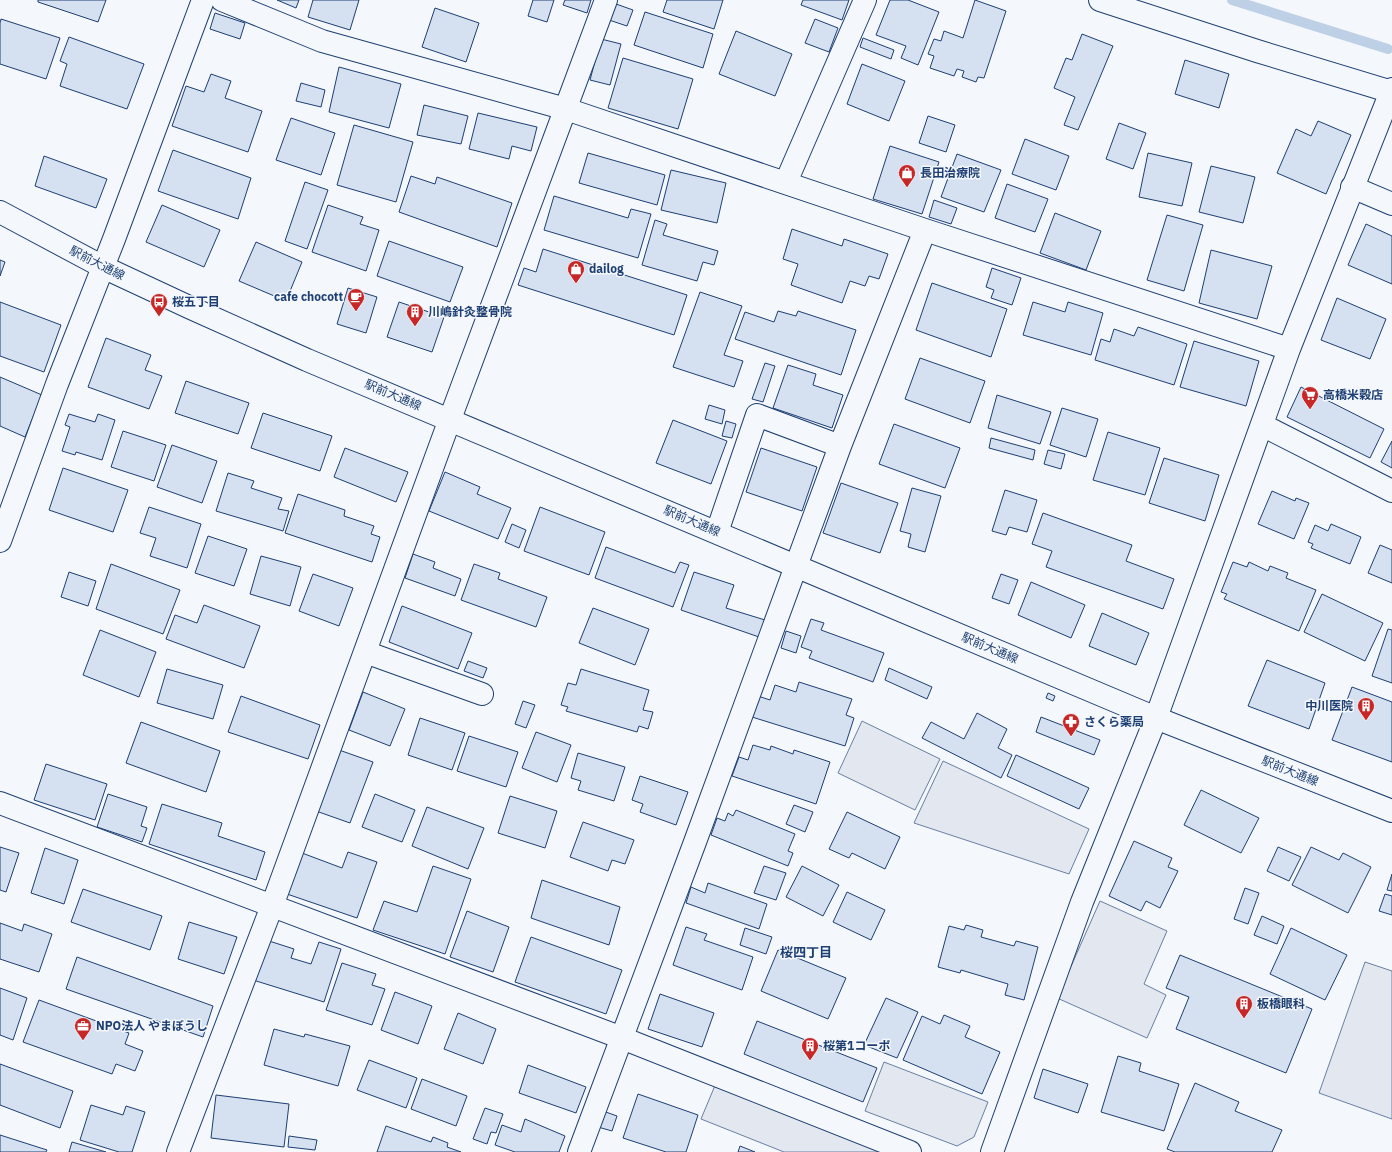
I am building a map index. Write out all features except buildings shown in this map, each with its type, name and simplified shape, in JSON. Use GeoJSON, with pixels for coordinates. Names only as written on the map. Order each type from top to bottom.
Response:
{"type":"FeatureCollection","features":[{"type":"Feature","properties":{"kind":"street"},"geometry":{"type":"LineString","coordinates":[[0,542],[57,384],[103,267],[203,0]]}},
{"type":"Feature","properties":{"kind":"street"},"geometry":{"type":"LineString","coordinates":[[222,0],[322,41],[566,108],[925,230],[1289,349]]}},
{"type":"Feature","properties":{"kind":"street"},"geometry":{"type":"LineString","coordinates":[[178,1152],[272,906],[450,419],[606,0]]}},
{"type":"Feature","properties":{"kind":"street"},"geometry":{"type":"LineString","coordinates":[[786,182],[865,0]]}},
{"type":"Feature","properties":{"kind":"street"},"geometry":{"type":"LineString","coordinates":[[992,1152],[1082,902],[1156,718],[1289,349],[1352,187],[1392,91],[1257,51],[1100,0]]}},
{"type":"Feature","properties":{"kind":"street"},"geometry":{"type":"LineString","coordinates":[[1352,187],[1392,204]]}},
{"type":"Feature","properties":{"kind":"street","name":"駅前大通線"},"geometry":{"type":"LineString","coordinates":[[0,212],[103,267],[300,356],[1156,718],[1392,811]]}},
{"type":"Feature","properties":{"kind":"street"},"geometry":{"type":"LineString","coordinates":[[579,1152],[797,567],[840,446],[925,230]]}},
{"type":"Feature","properties":{"kind":"street"},"geometry":{"type":"LineString","coordinates":[[717,532],[757,415],[840,446]]}},
{"type":"Feature","properties":{"kind":"street"},"geometry":{"type":"LineString","coordinates":[[1262,425],[1392,491]]}},
{"type":"Feature","properties":{"kind":"street"},"geometry":{"type":"LineString","coordinates":[[365,652],[482,694]]}},
{"type":"Feature","properties":{"kind":"street"},"geometry":{"type":"LineString","coordinates":[[0,803],[622,1038],[910,1152]]}},
{"type":"Feature","properties":{"kind":"shaded area"},"geometry":{"type":"Polygon","coordinates":[[[862,721],[940,759],[915,810],[838,773],[862,721]]]}},
{"type":"Feature","properties":{"kind":"shaded area"},"geometry":{"type":"Polygon","coordinates":[[[943,761],[1089,829],[1069,874],[914,823],[943,761]]]}},
{"type":"Feature","properties":{"kind":"shaded area"},"geometry":{"type":"Polygon","coordinates":[[[1100,901],[1167,931],[1144,984],[1166,995],[1147,1038],[1057,998],[1100,901]]]}},
{"type":"Feature","properties":{"kind":"shaded area"},"geometry":{"type":"Polygon","coordinates":[[[1365,962],[1392,971],[1392,1119],[1319,1093],[1365,962]]]}},
{"type":"Feature","properties":{"kind":"shaded area"},"geometry":{"type":"Polygon","coordinates":[[[884,1062],[988,1102],[974,1137],[957,1146],[865,1111],[884,1062]]]}},
{"type":"Feature","properties":{"kind":"shaded area"},"geometry":{"type":"Polygon","coordinates":[[[716,1083],[890,1152],[784,1152],[701,1119],[716,1083]]]}},
{"type":"Feature","properties":{"kind":"waterway"},"geometry":{"type":"LineString","coordinates":[[1232,0],[1388,49]]}},
{"type":"Feature","properties":{"kind":"place","name":"長田治療院"},"geometry":{"type":"Point","coordinates":[907,188]}},
{"type":"Feature","properties":{"kind":"place","name":"dailog"},"geometry":{"type":"Point","coordinates":[576,284]}},
{"type":"Feature","properties":{"kind":"place","name":"cafe chocott"},"geometry":{"type":"Point","coordinates":[356,312]}},
{"type":"Feature","properties":{"kind":"place","name":"桜五丁目"},"geometry":{"type":"Point","coordinates":[159,317]}},
{"type":"Feature","properties":{"kind":"place","name":"川嶋針灸整骨院"},"geometry":{"type":"Point","coordinates":[415,327]}},
{"type":"Feature","properties":{"kind":"place","name":"高橋米穀店"},"geometry":{"type":"Point","coordinates":[1310,410]}},
{"type":"Feature","properties":{"kind":"place","name":"中川医院"},"geometry":{"type":"Point","coordinates":[1366,721]}},
{"type":"Feature","properties":{"kind":"place","name":"さくら薬局"},"geometry":{"type":"Point","coordinates":[1071,737]}},
{"type":"Feature","properties":{"kind":"place","name":"板橋眼科"},"geometry":{"type":"Point","coordinates":[1244,1019]}},
{"type":"Feature","properties":{"kind":"place","name":"NPO法人 やまぼうし"},"geometry":{"type":"Point","coordinates":[83,1041]}},
{"type":"Feature","properties":{"kind":"place","name":"桜第1コーポ"},"geometry":{"type":"Point","coordinates":[810,1061]}},
{"type":"Feature","properties":{"kind":"district","name":"桜四丁目"},"geometry":{"type":"Point","coordinates":[806,952]}}]}
